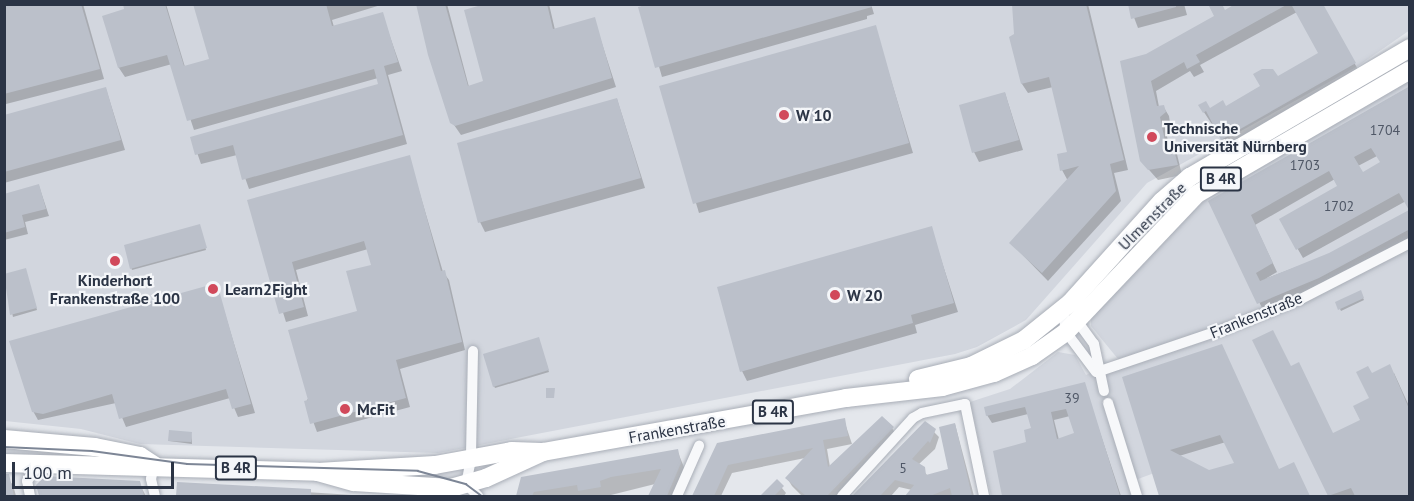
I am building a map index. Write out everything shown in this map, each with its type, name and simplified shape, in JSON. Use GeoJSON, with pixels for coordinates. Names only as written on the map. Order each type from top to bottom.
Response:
{"type":"FeatureCollection","features":[{"type":"Feature","properties":{"kind":"main road","name":"Ulmenstraße"},"geometry":{"type":"LineString","coordinates":[[1063,309],[1162,201],[1190,177],[1410,48]]}},
{"type":"Feature","properties":{"kind":"main road","name":"Ulmenstraße"},"geometry":{"type":"LineString","coordinates":[[1073,326],[1197,194],[1410,70]]}},
{"type":"Feature","properties":{"kind":"main road","name":"Frankenstraße"},"geometry":{"type":"LineString","coordinates":[[372,482],[435,465],[521,450],[543,452],[846,398],[991,358],[1024,340],[1063,309]]}},
{"type":"Feature","properties":{"kind":"main road","name":"Frankenstraße"},"geometry":{"type":"LineString","coordinates":[[846,398],[880,397],[975,379],[1023,360],[1073,326]]}},
{"type":"Feature","properties":{"kind":"main road","name":"Frankenstraße"},"geometry":{"type":"LineString","coordinates":[[4,439],[95,447],[140,456],[154,465]]}},
{"type":"Feature","properties":{"kind":"main road","name":"Frankenstraße"},"geometry":{"type":"LineString","coordinates":[[4,463],[154,465],[318,472],[430,489],[472,490],[543,452]]}},
{"type":"Feature","properties":{"kind":"street","name":"Frankenstraße"},"geometry":{"type":"LineString","coordinates":[[1097,372],[1227,328],[1301,299],[1410,243]]}},
{"type":"Feature","properties":{"kind":"street"},"geometry":{"type":"LineString","coordinates":[[1063,309],[1097,372],[1104,391]]}},
{"type":"Feature","properties":{"kind":"street"},"geometry":{"type":"LineString","coordinates":[[1063,309],[1073,326],[1094,344],[1097,372]]}},
{"type":"Feature","properties":{"kind":"street"},"geometry":{"type":"LineString","coordinates":[[472,490],[473,351]]}},
{"type":"Feature","properties":{"kind":"street"},"geometry":{"type":"LineString","coordinates":[[1108,403],[1137,496]]}},
{"type":"Feature","properties":{"kind":"street"},"geometry":{"type":"LineString","coordinates":[[842,496],[913,418],[922,412],[965,404],[984,496]]}},
{"type":"Feature","properties":{"kind":"street"},"geometry":{"type":"LineString","coordinates":[[677,496],[699,446]]}},
{"type":"Feature","properties":{"kind":"street"},"geometry":{"type":"LineString","coordinates":[[30,496],[27,481],[40,463]]}},
{"type":"Feature","properties":{"kind":"street"},"geometry":{"type":"LineString","coordinates":[[154,465],[151,479],[155,496]]}},
{"type":"Feature","properties":{"kind":"shaded area"},"geometry":{"type":"Polygon","coordinates":[[[1409,4],[1410,30],[1358,66],[1147,183],[1026,320],[977,347],[955,354],[438,453],[140,444],[81,429],[5,421],[4,5],[1409,4]]]}},
{"type":"Feature","properties":{"kind":"shaded area"},"geometry":{"type":"Polygon","coordinates":[[[1409,78],[1409,496],[1187,496],[1182,480],[1168,468],[1127,483],[1131,496],[991,496],[970,402],[1010,389],[1058,352],[1075,355],[1086,375],[1118,359],[1091,326],[1091,317],[1190,207],[1409,78]]]}},
{"type":"Feature","properties":{"kind":"building"},"geometry":{"type":"Polygon","coordinates":[[[4,4],[81,4],[100,69],[4,94],[4,4]]]}},
{"type":"Feature","properties":{"kind":"building"},"geometry":{"type":"Polygon","coordinates":[[[123,4],[165,4],[184,66],[209,59],[193,4],[326,4],[332,26],[383,12],[398,62],[384,66],[403,135],[242,180],[233,145],[195,155],[190,137],[378,84],[374,69],[187,121],[167,55],[118,68],[102,16],[124,9],[123,4]]]}},
{"type":"Feature","properties":{"kind":"building"},"geometry":{"type":"Polygon","coordinates":[[[416,4],[445,4],[468,86],[483,81],[464,10],[485,4],[547,4],[553,29],[595,17],[612,78],[455,126],[450,123],[428,55],[416,4]]]}},
{"type":"Feature","properties":{"kind":"building"},"geometry":{"type":"Polygon","coordinates":[[[649,4],[872,4],[872,7],[655,68],[638,7],[649,4]]]}},
{"type":"Feature","properties":{"kind":"building"},"geometry":{"type":"Polygon","coordinates":[[[1012,4],[1086,4],[1124,160],[1110,164],[1116,191],[1042,273],[1009,243],[1079,166],[1060,171],[1057,154],[1067,152],[1049,77],[1021,84],[1009,37],[1014,34],[1012,4]]]}},
{"type":"Feature","properties":{"kind":"building"},"geometry":{"type":"Polygon","coordinates":[[[1128,4],[1176,4],[1176,7],[1131,19],[1128,4]]]}},
{"type":"Feature","properties":{"kind":"building"},"geometry":{"type":"Polygon","coordinates":[[[1208,4],[1222,4],[1225,10],[1235,4],[1288,4],[1196,55],[1200,62],[1187,69],[1184,62],[1151,81],[1157,106],[1164,105],[1166,112],[1160,117],[1165,141],[1171,139],[1178,165],[1148,170],[1140,161],[1120,61],[1146,54],[1214,16],[1208,4]]]}},
{"type":"Feature","properties":{"kind":"building"},"geometry":{"type":"Polygon","coordinates":[[[1291,4],[1323,4],[1356,63],[1221,140],[1206,111],[1203,113],[1198,105],[1206,101],[1210,108],[1223,100],[1226,106],[1260,86],[1253,74],[1262,69],[1273,69],[1278,76],[1318,53],[1291,4]]]}},
{"type":"Feature","properties":{"kind":"building","name":"W 10"},"geometry":{"type":"Polygon","coordinates":[[[876,25],[909,143],[693,204],[659,86],[876,25]]]}},
{"type":"Feature","properties":{"kind":"building"},"geometry":{"type":"Polygon","coordinates":[[[1410,86],[1410,229],[1319,278],[1257,304],[1208,201],[1410,86]],[[1371,148],[1354,157],[1363,172],[1380,162],[1371,148]],[[1329,171],[1251,215],[1273,263],[1256,273],[1260,281],[1329,253],[1409,210],[1399,193],[1296,250],[1279,219],[1337,186],[1329,171]]]}},
{"type":"Feature","properties":{"kind":"building"},"geometry":{"type":"Polygon","coordinates":[[[106,87],[121,140],[4,172],[4,115],[106,87]]]}},
{"type":"Feature","properties":{"kind":"building"},"geometry":{"type":"Polygon","coordinates":[[[1005,92],[1019,140],[972,153],[959,105],[1005,92]]]}},
{"type":"Feature","properties":{"kind":"building"},"geometry":{"type":"Polygon","coordinates":[[[617,98],[641,178],[478,223],[457,143],[617,98]]]}},
{"type":"Feature","properties":{"kind":"building"},"geometry":{"type":"Polygon","coordinates":[[[410,155],[441,271],[445,270],[462,342],[396,360],[406,398],[310,424],[304,401],[308,400],[288,330],[357,311],[346,271],[371,265],[364,241],[292,262],[304,307],[279,314],[247,200],[410,155]]]}},
{"type":"Feature","properties":{"kind":"building"},"geometry":{"type":"Polygon","coordinates":[[[39,184],[46,209],[22,215],[25,227],[4,233],[4,194],[39,184]]]}},
{"type":"Feature","properties":{"kind":"building"},"geometry":{"type":"Polygon","coordinates":[[[200,224],[207,248],[130,269],[124,245],[200,224]]]}},
{"type":"Feature","properties":{"kind":"building","name":"W 20"},"geometry":{"type":"Polygon","coordinates":[[[932,226],[954,303],[911,315],[913,323],[740,372],[717,287],[932,226]]]}},
{"type":"Feature","properties":{"kind":"building"},"geometry":{"type":"Polygon","coordinates":[[[26,268],[37,308],[10,315],[4,274],[26,268]]]}},
{"type":"Feature","properties":{"kind":"building"},"geometry":{"type":"Polygon","coordinates":[[[217,283],[251,404],[232,409],[226,389],[119,419],[112,394],[43,414],[32,412],[9,341],[217,283]]]}},
{"type":"Feature","properties":{"kind":"building"},"geometry":{"type":"Polygon","coordinates":[[[1361,290],[1364,298],[1338,310],[1335,302],[1361,290]]]}},
{"type":"Feature","properties":{"kind":"building"},"geometry":{"type":"Polygon","coordinates":[[[1273,330],[1291,366],[1299,362],[1333,433],[1360,420],[1353,406],[1369,398],[1356,372],[1368,366],[1372,373],[1390,364],[1410,411],[1410,496],[1355,496],[1351,488],[1328,496],[1252,340],[1273,330]]]}},
{"type":"Feature","properties":{"kind":"building"},"geometry":{"type":"Polygon","coordinates":[[[539,337],[549,370],[493,387],[483,354],[539,337]]]}},
{"type":"Feature","properties":{"kind":"building"},"geometry":{"type":"Polygon","coordinates":[[[1222,344],[1279,469],[1294,462],[1310,496],[1159,496],[1122,377],[1222,344]],[[1220,435],[1170,450],[1209,470],[1234,463],[1220,435]]]}},
{"type":"Feature","properties":{"kind":"building"},"geometry":{"type":"Polygon","coordinates":[[[1085,382],[1120,496],[1002,496],[993,451],[1026,442],[1024,430],[1031,428],[1025,407],[986,416],[984,407],[1085,382]],[[1066,409],[1051,412],[1057,439],[1074,433],[1066,409]]]}},
{"type":"Feature","properties":{"kind":"building"},"geometry":{"type":"Polygon","coordinates":[[[546,388],[555,388],[554,398],[546,398],[546,388]]]}},
{"type":"Feature","properties":{"kind":"building"},"geometry":{"type":"Polygon","coordinates":[[[882,416],[894,427],[827,496],[806,496],[785,478],[813,448],[728,465],[714,496],[692,496],[717,443],[845,418],[848,436],[823,440],[828,467],[882,416]]]}},
{"type":"Feature","properties":{"kind":"building"},"geometry":{"type":"Polygon","coordinates":[[[925,421],[936,429],[930,443],[928,441],[912,459],[925,467],[926,475],[948,469],[939,427],[955,423],[972,496],[952,496],[950,488],[930,496],[905,496],[914,485],[895,480],[880,496],[852,496],[925,421]]]}},
{"type":"Feature","properties":{"kind":"building"},"geometry":{"type":"Polygon","coordinates":[[[169,430],[192,432],[191,442],[168,441],[169,430]]]}},
{"type":"Feature","properties":{"kind":"building"},"geometry":{"type":"Polygon","coordinates":[[[678,449],[681,463],[667,496],[648,496],[661,469],[611,477],[600,481],[601,487],[578,491],[577,485],[534,492],[532,496],[516,496],[521,477],[678,449]]]}},
{"type":"Feature","properties":{"kind":"building"},"geometry":{"type":"Polygon","coordinates":[[[4,474],[9,474],[14,496],[4,496],[4,474]]]}},
{"type":"Feature","properties":{"kind":"building"},"geometry":{"type":"Polygon","coordinates":[[[45,476],[140,481],[144,496],[39,496],[36,485],[45,476]]]}},
{"type":"Feature","properties":{"kind":"building"},"geometry":{"type":"Polygon","coordinates":[[[777,479],[784,486],[774,496],[760,496],[777,479]]]}},
{"type":"Feature","properties":{"kind":"building"},"geometry":{"type":"Polygon","coordinates":[[[177,482],[311,489],[311,496],[176,496],[177,482]]]}},
{"type":"Feature","properties":{"kind":"tram line"},"geometry":{"type":"LineString","coordinates":[[4,447],[92,451],[187,464],[418,471],[466,484],[482,496]]}},
{"type":"Feature","properties":{"kind":"place","name":"W 10"},"geometry":{"type":"Point","coordinates":[784,115]}},
{"type":"Feature","properties":{"kind":"place","name":"Technische Universität Nürnberg"},"geometry":{"type":"Point","coordinates":[1152,137]}},
{"type":"Feature","properties":{"kind":"place","name":"Kinderhort Frankenstraße 100"},"geometry":{"type":"Point","coordinates":[115,261]}},
{"type":"Feature","properties":{"kind":"place","name":"Learn2Fight"},"geometry":{"type":"Point","coordinates":[213,289]}},
{"type":"Feature","properties":{"kind":"place","name":"W 20"},"geometry":{"type":"Point","coordinates":[835,295]}},
{"type":"Feature","properties":{"kind":"place","name":"McFit"},"geometry":{"type":"Point","coordinates":[345,409]}}]}
